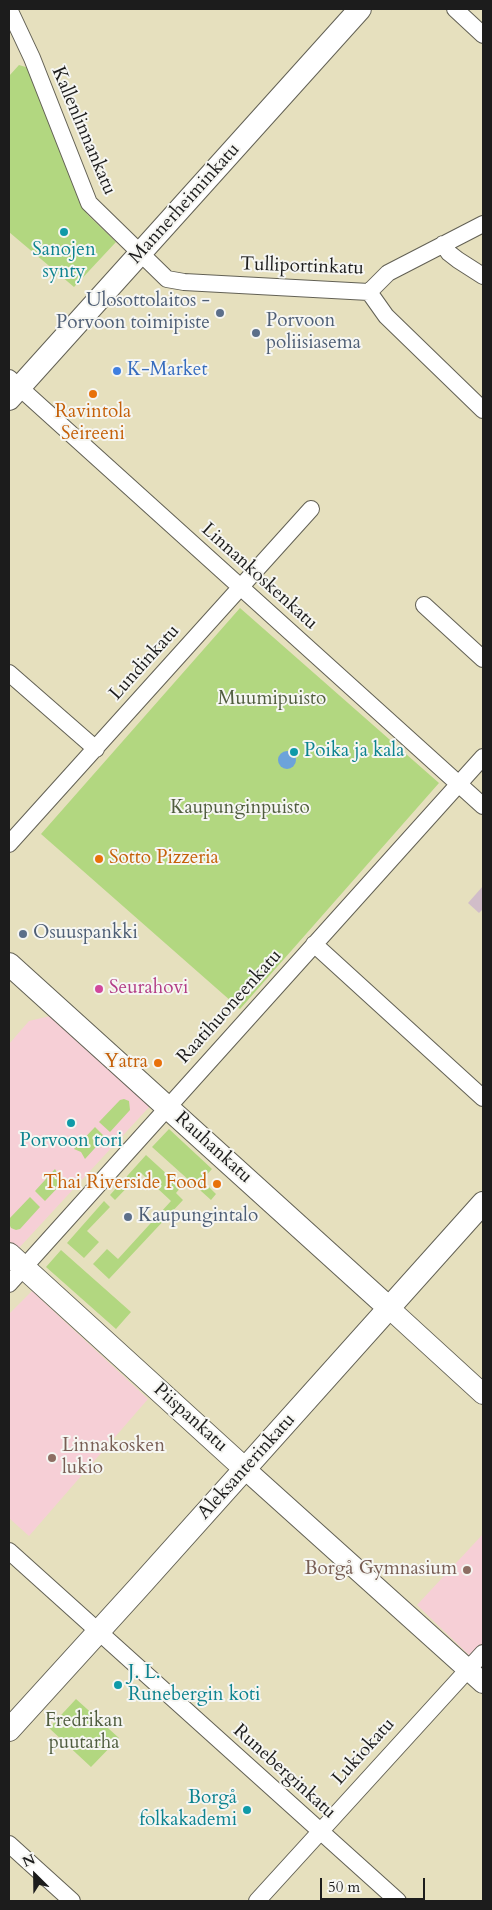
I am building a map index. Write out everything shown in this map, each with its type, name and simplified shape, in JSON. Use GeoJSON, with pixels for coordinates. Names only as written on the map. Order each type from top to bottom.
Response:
{"type":"FeatureCollection","features":[{"type":"Feature","properties":{"kind":"main road","name":"Mannerheiminkatu"},"geometry":{"type":"LineString","coordinates":[[12,388],[140,254],[360,9]]}},
{"type":"Feature","properties":{"kind":"main road","name":"Rauhankatu"},"geometry":{"type":"LineString","coordinates":[[9,964],[389,1308]]}},
{"type":"Feature","properties":{"kind":"main road","name":"Aleksanterinkatu"},"geometry":{"type":"LineString","coordinates":[[9,1730],[483,1203]]}},
{"type":"Feature","properties":{"kind":"main road","name":"Piispankatu"},"geometry":{"type":"LineString","coordinates":[[16,1261],[245,1469]]}},
{"type":"Feature","properties":{"kind":"street","name":"Kallenlinnankatu"},"geometry":{"type":"LineString","coordinates":[[9,9],[32,58],[89,203],[140,254]]}},
{"type":"Feature","properties":{"kind":"street"},"geometry":{"type":"LineString","coordinates":[[455,9],[483,35]]}},
{"type":"Feature","properties":{"kind":"street","name":"Tulliportinkatu"},"geometry":{"type":"LineString","coordinates":[[140,254],[167,279],[184,282],[369,292],[388,272],[483,224]]}},
{"type":"Feature","properties":{"kind":"street"},"geometry":{"type":"LineString","coordinates":[[443,244],[449,253],[483,276]]}},
{"type":"Feature","properties":{"kind":"street"},"geometry":{"type":"LineString","coordinates":[[369,292],[386,316],[483,410]]}},
{"type":"Feature","properties":{"kind":"street","name":"Linnankoskenkatu"},"geometry":{"type":"LineString","coordinates":[[12,388],[241,587],[483,806]]}},
{"type":"Feature","properties":{"kind":"street","name":"Lundinkatu"},"geometry":{"type":"LineString","coordinates":[[9,844],[311,509]]}},
{"type":"Feature","properties":{"kind":"street"},"geometry":{"type":"LineString","coordinates":[[424,605],[483,659]]}},
{"type":"Feature","properties":{"kind":"street"},"geometry":{"type":"LineString","coordinates":[[9,672],[96,749]]}},
{"type":"Feature","properties":{"kind":"street","name":"Raatihuoneenkatu"},"geometry":{"type":"LineString","coordinates":[[9,1284],[16,1261],[167,1107],[483,757]]}},
{"type":"Feature","properties":{"kind":"street"},"geometry":{"type":"LineString","coordinates":[[314,944],[483,1098]]}},
{"type":"Feature","properties":{"kind":"street","name":"Rauhankatu"},"geometry":{"type":"LineString","coordinates":[[389,1308],[483,1394]]}},
{"type":"Feature","properties":{"kind":"street","name":"Piispankatu"},"geometry":{"type":"LineString","coordinates":[[245,1469],[483,1683]]}},
{"type":"Feature","properties":{"kind":"street","name":"Runeberginkatu"},"geometry":{"type":"LineString","coordinates":[[9,1552],[398,1901]]}},
{"type":"Feature","properties":{"kind":"street","name":"Lukiokatu"},"geometry":{"type":"LineString","coordinates":[[256,1901],[483,1653]]}},
{"type":"Feature","properties":{"kind":"street"},"geometry":{"type":"LineString","coordinates":[[9,1844],[72,1901]]}},
{"type":"Feature","properties":{"kind":"shaded area"},"geometry":{"type":"Polygon","coordinates":[[[483,886],[483,909],[479,913],[468,903],[483,886]]]}},
{"type":"Feature","properties":{"kind":"shaded area","name":"Porvoon tori"},"geometry":{"type":"Polygon","coordinates":[[[50,1016],[151,1105],[18,1249],[9,1241],[9,1044],[29,1021],[50,1016]]]}},
{"type":"Feature","properties":{"kind":"shaded area","name":"Linnakosken lukio"},"geometry":{"type":"Polygon","coordinates":[[[32,1291],[148,1399],[29,1536],[9,1518],[9,1314],[32,1291]]]}},
{"type":"Feature","properties":{"kind":"shaded area","name":"Borgå Gymnasium"},"geometry":{"type":"Polygon","coordinates":[[[483,1534],[483,1643],[471,1657],[417,1605],[483,1534]]]}},
{"type":"Feature","properties":{"kind":"green space"},"geometry":{"type":"Polygon","coordinates":[[[19,65],[29,68],[87,214],[116,242],[74,287],[9,232],[9,76],[19,65]]]}},
{"type":"Feature","properties":{"kind":"green space","name":"Kaupunginpuisto"},"geometry":{"type":"Polygon","coordinates":[[[240,608],[439,783],[240,1009],[41,834],[240,608]]]}},
{"type":"Feature","properties":{"kind":"green space"},"geometry":{"type":"Polygon","coordinates":[[[120,1100],[129,1101],[130,1110],[110,1132],[99,1122],[120,1100]]]}},
{"type":"Feature","properties":{"kind":"green space"},"geometry":{"type":"Polygon","coordinates":[[[95,1127],[105,1137],[85,1159],[81,1152],[74,1149],[95,1127]]]}},
{"type":"Feature","properties":{"kind":"green space"},"geometry":{"type":"Polygon","coordinates":[[[169,1129],[212,1169],[202,1180],[216,1194],[211,1200],[152,1147],[169,1129]]]}},
{"type":"Feature","properties":{"kind":"green space"},"geometry":{"type":"Polygon","coordinates":[[[146,1155],[181,1187],[176,1193],[183,1200],[109,1279],[93,1264],[107,1249],[118,1259],[171,1201],[141,1173],[115,1200],[110,1195],[146,1155]]]}},
{"type":"Feature","properties":{"kind":"green space"},"geometry":{"type":"Polygon","coordinates":[[[55,1169],[59,1176],[66,1179],[45,1201],[35,1191],[55,1169]]]}},
{"type":"Feature","properties":{"kind":"green space"},"geometry":{"type":"Polygon","coordinates":[[[30,1197],[40,1207],[20,1229],[11,1228],[9,1219],[30,1197]]]}},
{"type":"Feature","properties":{"kind":"green space"},"geometry":{"type":"Polygon","coordinates":[[[104,1201],[110,1207],[87,1231],[99,1242],[84,1258],[67,1243],[104,1201]]]}},
{"type":"Feature","properties":{"kind":"green space"},"geometry":{"type":"Polygon","coordinates":[[[61,1250],[131,1312],[116,1329],[46,1267],[61,1250]]]}},
{"type":"Feature","properties":{"kind":"green space","name":"Fredrikan puutarha"},"geometry":{"type":"Polygon","coordinates":[[[76,1699],[119,1738],[91,1767],[49,1728],[76,1699]]]}},
{"type":"Feature","properties":{"kind":"water"},"geometry":{"type":"Polygon","coordinates":[[[287,751],[293,754],[296,760],[293,766],[287,769],[281,766],[278,760],[281,754],[287,751]]]}},
{"type":"Feature","properties":{"kind":"place","name":"Sanojen synty"},"geometry":{"type":"Point","coordinates":[64,232]}},
{"type":"Feature","properties":{"kind":"place","name":"Ulosottolaitos - Porvoon toimipiste"},"geometry":{"type":"Point","coordinates":[220,313]}},
{"type":"Feature","properties":{"kind":"place","name":"Porvoon poliisiasema"},"geometry":{"type":"Point","coordinates":[256,333]}},
{"type":"Feature","properties":{"kind":"place","name":"K-Market"},"geometry":{"type":"Point","coordinates":[117,371]}},
{"type":"Feature","properties":{"kind":"place","name":"Ravintola Seireeni"},"geometry":{"type":"Point","coordinates":[93,394]}},
{"type":"Feature","properties":{"kind":"place","name":"Poika ja kala"},"geometry":{"type":"Point","coordinates":[294,752]}},
{"type":"Feature","properties":{"kind":"place","name":"Sotto Pizzeria"},"geometry":{"type":"Point","coordinates":[99,859]}},
{"type":"Feature","properties":{"kind":"place","name":"Osuuspankki"},"geometry":{"type":"Point","coordinates":[23,934]}},
{"type":"Feature","properties":{"kind":"place","name":"Seurahovi"},"geometry":{"type":"Point","coordinates":[99,989]}},
{"type":"Feature","properties":{"kind":"place","name":"Yatra"},"geometry":{"type":"Point","coordinates":[158,1063]}},
{"type":"Feature","properties":{"kind":"place","name":"Porvoon tori"},"geometry":{"type":"Point","coordinates":[71,1123]}},
{"type":"Feature","properties":{"kind":"place","name":"Thai Riverside Food"},"geometry":{"type":"Point","coordinates":[217,1184]}},
{"type":"Feature","properties":{"kind":"place","name":"Kaupungintalo"},"geometry":{"type":"Point","coordinates":[128,1217]}},
{"type":"Feature","properties":{"kind":"place","name":"Linnakosken lukio"},"geometry":{"type":"Point","coordinates":[52,1458]}},
{"type":"Feature","properties":{"kind":"place","name":"Borgå Gymnasium"},"geometry":{"type":"Point","coordinates":[467,1570]}},
{"type":"Feature","properties":{"kind":"place","name":"J. L. Runebergin koti"},"geometry":{"type":"Point","coordinates":[118,1685]}},
{"type":"Feature","properties":{"kind":"place","name":"Borgå folkakademi"},"geometry":{"type":"Point","coordinates":[247,1810]}},
{"type":"Feature","properties":{"kind":"park label","name":"Muumipuisto"},"geometry":{"type":"Point","coordinates":[272,700]}}]}
